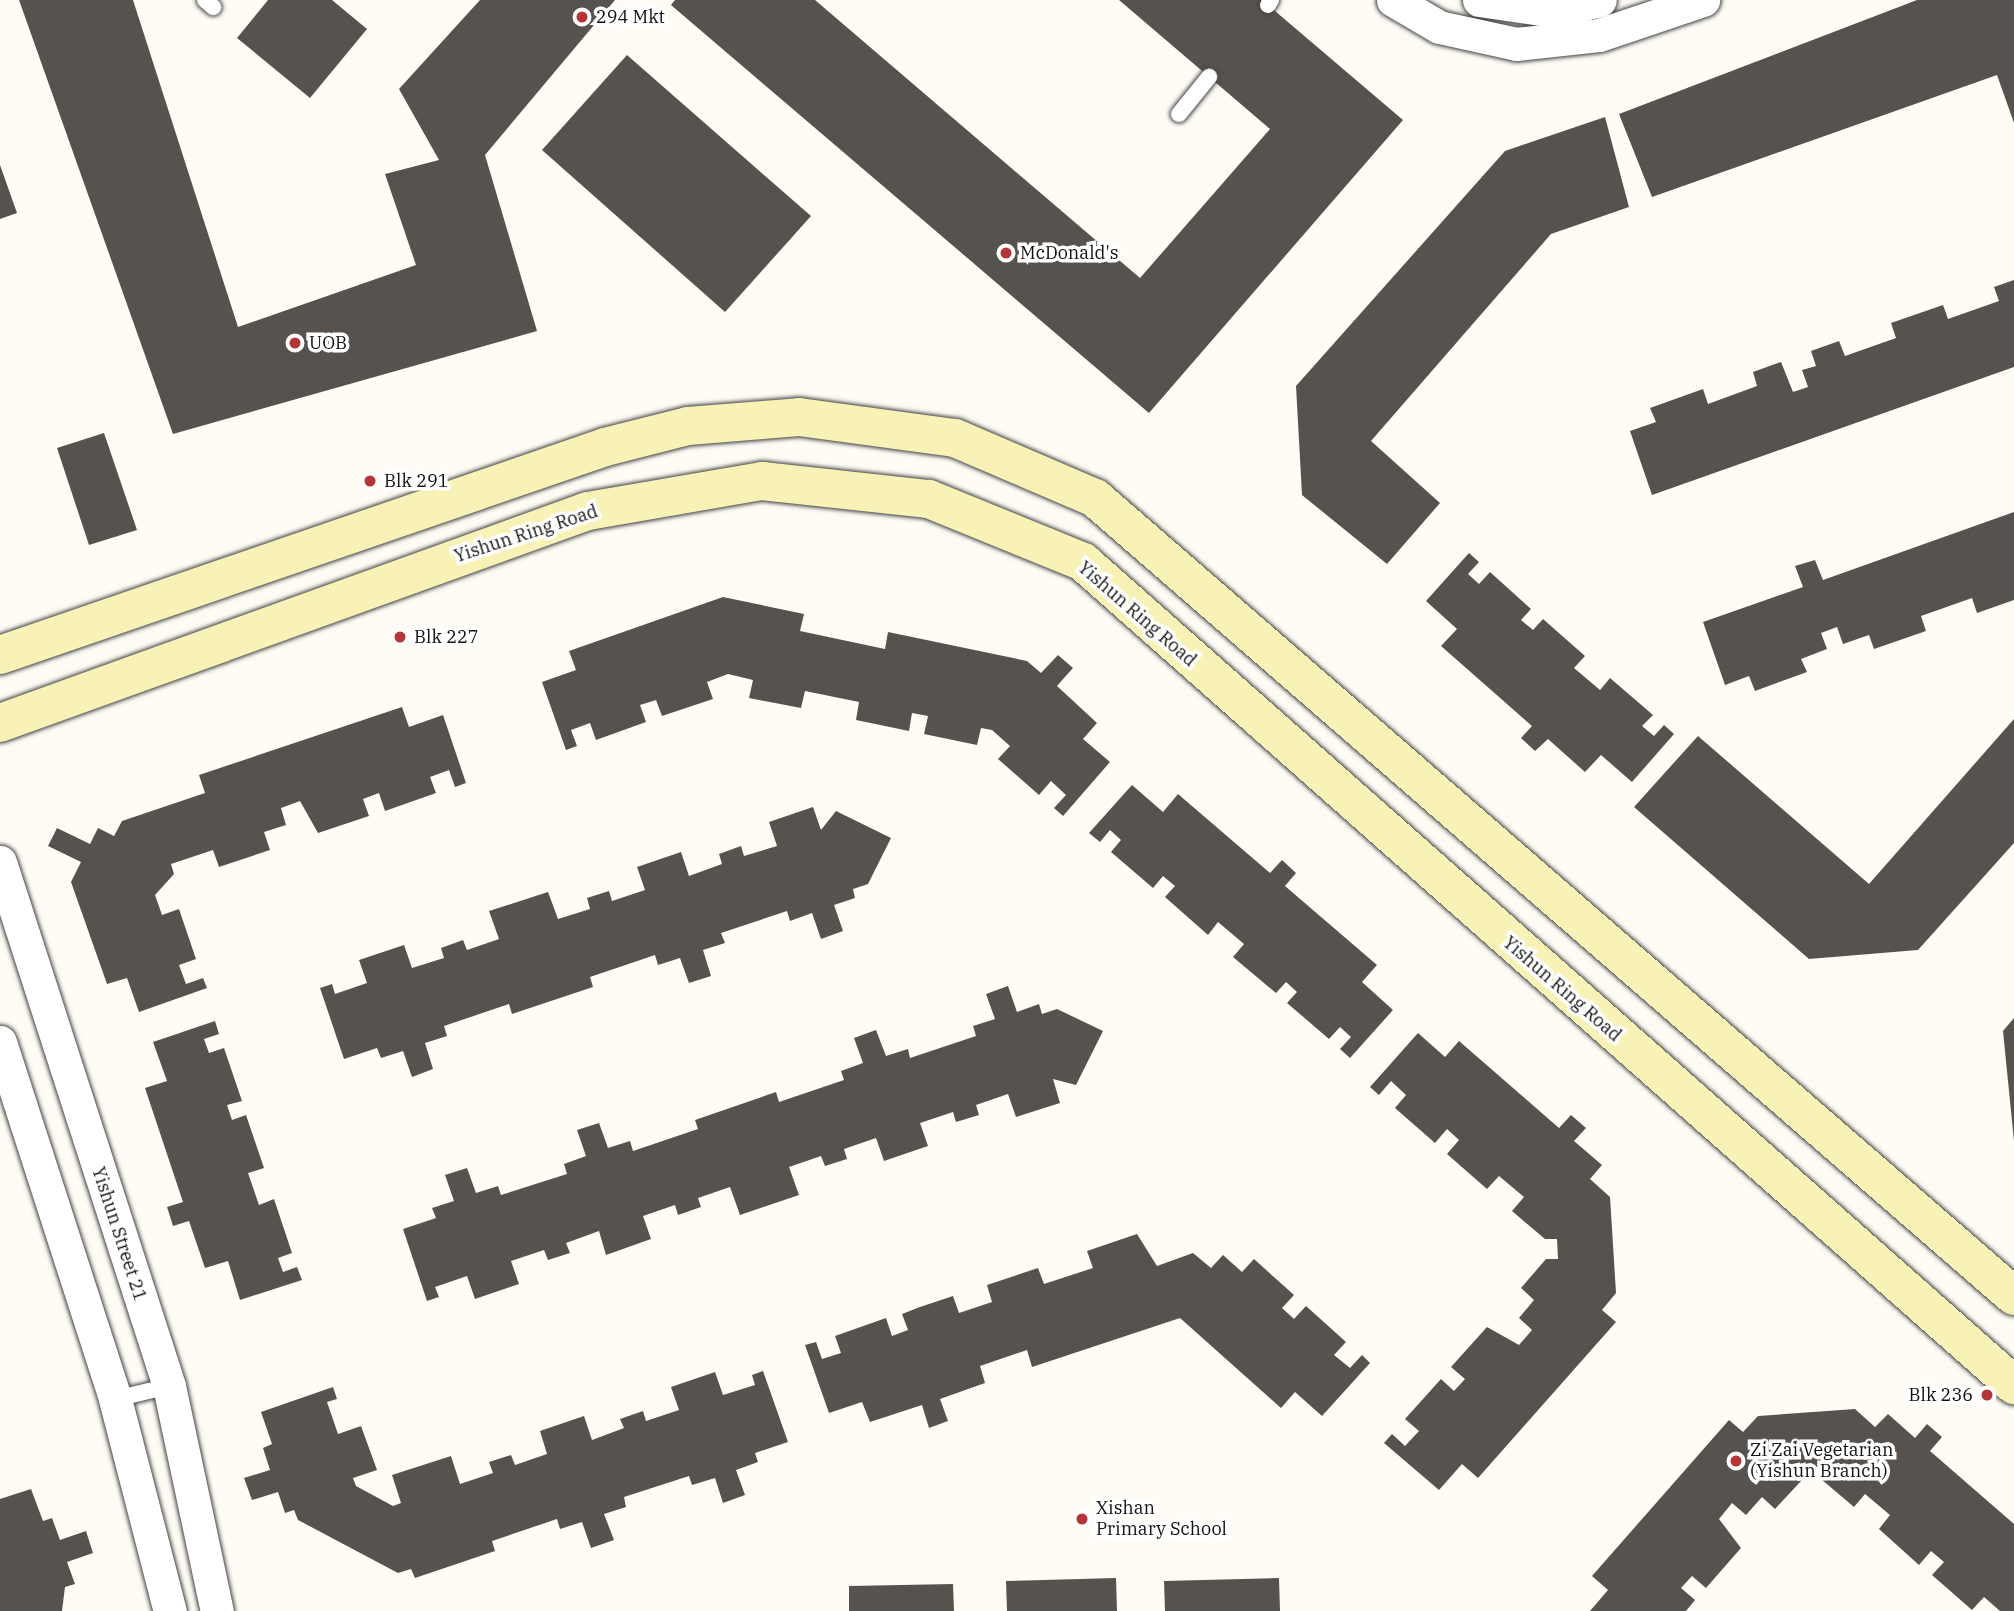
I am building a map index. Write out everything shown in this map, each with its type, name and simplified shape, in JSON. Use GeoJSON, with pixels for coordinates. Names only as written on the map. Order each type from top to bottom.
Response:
{"type":"FeatureCollection","features":[{"type":"Feature","properties":{"kind":"main road"},"geometry":{"type":"LineString","coordinates":[[0,656],[605,447],[688,426],[799,417],[955,438],[1095,498],[2014,1296]]}},
{"type":"Feature","properties":{"kind":"main road","name":"Yishun Ring Road"},"geometry":{"type":"LineString","coordinates":[[0,723],[588,511],[762,481],[929,499],[1083,562],[2014,1385]]}},
{"type":"Feature","properties":{"kind":"street"},"geometry":{"type":"LineString","coordinates":[[1393,0],[1439,27],[1516,44],[1599,35],[1703,0]]}},
{"type":"Feature","properties":{"kind":"street"},"geometry":{"type":"LineString","coordinates":[[1479,0],[1553,11],[1600,0]]}},
{"type":"Feature","properties":{"kind":"street","name":"Yishun Street 21"},"geometry":{"type":"LineString","coordinates":[[0,862],[169,1386],[217,1611]]}},
{"type":"Feature","properties":{"kind":"street"},"geometry":{"type":"LineString","coordinates":[[0,1042],[115,1399],[170,1611]]}},
{"type":"Feature","properties":{"kind":"lane"},"geometry":{"type":"LineString","coordinates":[[1179,114],[1209,77]]}},
{"type":"Feature","properties":{"kind":"lane"},"geometry":{"type":"LineString","coordinates":[[115,1399],[169,1386]]}},
{"type":"Feature","properties":{"kind":"building"},"geometry":{"type":"Polygon","coordinates":[[[19,0],[133,0],[238,327],[416,265],[385,174],[439,160],[399,89],[480,0],[615,0],[485,155],[537,331],[173,434],[19,0]]]}},
{"type":"Feature","properties":{"kind":"building"},"geometry":{"type":"Polygon","coordinates":[[[268,0],[332,0],[367,29],[310,98],[237,38],[268,0]]]}},
{"type":"Feature","properties":{"kind":"building"},"geometry":{"type":"Polygon","coordinates":[[[675,0],[815,0],[1140,278],[1270,129],[1119,0],[1262,0],[1403,120],[1149,413],[671,5],[675,0]]]}},
{"type":"Feature","properties":{"kind":"building"},"geometry":{"type":"Polygon","coordinates":[[[1917,0],[2014,0],[2014,123],[1997,75],[1652,197],[1619,114],[1917,0]]]}},
{"type":"Feature","properties":{"kind":"building"},"geometry":{"type":"Polygon","coordinates":[[[627,55],[811,216],[725,312],[542,150],[627,55]]]}},
{"type":"Feature","properties":{"kind":"building"},"geometry":{"type":"Polygon","coordinates":[[[1605,117],[1629,207],[1551,234],[1371,441],[1440,503],[1387,564],[1302,495],[1296,386],[1505,151],[1605,117]]]}},
{"type":"Feature","properties":{"kind":"building"},"geometry":{"type":"Polygon","coordinates":[[[0,165],[17,213],[0,219],[0,165]]]}},
{"type":"Feature","properties":{"kind":"building"},"geometry":{"type":"Polygon","coordinates":[[[2014,280],[2014,367],[1652,495],[1630,431],[1656,422],[1650,408],[1703,389],[1708,404],[1757,386],[1753,372],[1781,362],[1793,392],[1808,387],[1802,370],[1816,366],[1811,351],[1839,341],[1845,356],[1896,338],[1891,323],[1943,305],[1948,319],[1999,301],[1994,287],[2014,280]]]}},
{"type":"Feature","properties":{"kind":"building"},"geometry":{"type":"Polygon","coordinates":[[[104,433],[137,530],[89,545],[57,448],[104,433]]]}},
{"type":"Feature","properties":{"kind":"building"},"geometry":{"type":"Polygon","coordinates":[[[2014,512],[2014,600],[1977,613],[1972,598],[1921,616],[1926,631],[1874,649],[1869,635],[1843,644],[1837,627],[1821,633],[1827,649],[1801,659],[1807,672],[1755,691],[1749,676],[1725,685],[1703,622],[1803,587],[1795,566],[1815,560],[1823,580],[2014,512]]]}},
{"type":"Feature","properties":{"kind":"building"},"geometry":{"type":"Polygon","coordinates":[[[1469,553],[1479,562],[1468,574],[1479,584],[1490,572],[1531,609],[1521,620],[1533,630],[1543,619],[1585,656],[1574,668],[1600,690],[1610,678],[1653,715],[1642,726],[1654,736],[1664,725],[1674,734],[1632,782],[1601,755],[1585,772],[1548,739],[1535,751],[1521,738],[1532,726],[1441,646],[1457,629],[1426,601],[1469,553]]]}},
{"type":"Feature","properties":{"kind":"building"},"geometry":{"type":"Polygon","coordinates":[[[723,597],[804,614],[800,631],[885,649],[888,632],[1027,661],[1041,673],[1058,655],[1073,668],[1057,686],[1097,723],[1083,739],[1110,762],[1063,816],[1054,808],[1066,795],[1051,781],[1039,795],[998,759],[1010,746],[992,730],[981,728],[977,745],[924,734],[928,716],[912,713],[909,731],[856,720],[859,702],[805,691],[801,708],[749,698],[753,680],[728,674],[707,682],[713,699],[662,716],[656,700],[640,705],[646,722],[596,740],[590,723],[571,730],[577,746],[566,750],[542,682],[576,670],[569,651],[723,597]]]}},
{"type":"Feature","properties":{"kind":"building"},"geometry":{"type":"Polygon","coordinates":[[[402,707],[409,727],[443,715],[466,783],[455,787],[449,770],[430,777],[436,793],[385,811],[379,793],[363,799],[369,816],[318,833],[300,801],[281,808],[286,825],[264,832],[270,850],[219,867],[213,850],[171,864],[174,874],[155,895],[162,915],[179,909],[196,959],[179,965],[186,984],[203,978],[207,988],[139,1012],[127,978],[107,984],[71,882],[81,862],[48,846],[57,828],[90,844],[98,828],[114,836],[122,821],[205,793],[199,775],[402,707]]]}},
{"type":"Feature","properties":{"kind":"building"},"geometry":{"type":"Polygon","coordinates":[[[2014,719],[2014,843],[1918,950],[1809,959],[1634,807],[1698,736],[1869,884],[2014,719]]]}},
{"type":"Feature","properties":{"kind":"building"},"geometry":{"type":"Polygon","coordinates":[[[1132,785],[1163,812],[1178,794],[1270,873],[1282,860],[1296,873],[1285,886],[1377,965],[1362,982],[1393,1010],[1350,1058],[1340,1049],[1351,1037],[1340,1027],[1329,1039],[1287,1003],[1297,992],[1286,982],[1276,993],[1233,957],[1244,944],[1218,922],[1208,935],[1165,897],[1175,886],[1163,876],[1153,888],[1111,852],[1121,840],[1110,830],[1100,842],[1089,833],[1132,785]]]}},
{"type":"Feature","properties":{"kind":"building"},"geometry":{"type":"Polygon","coordinates":[[[813,807],[821,830],[836,811],[891,838],[868,884],[853,889],[855,898],[834,905],[843,931],[821,939],[812,913],[790,921],[787,911],[721,933],[725,943],[703,950],[711,976],[689,983],[680,958],[658,965],[655,955],[590,977],[593,987],[512,1014],[509,1004],[444,1026],[447,1036],[425,1043],[433,1069],[412,1077],[403,1051],[381,1058],[377,1048],[344,1059],[320,988],[332,984],[335,994],[367,983],[359,960],[404,945],[412,968],[444,958],[441,948],[463,940],[467,950],[499,939],[489,911],[548,892],[558,919],[590,909],[587,898],[609,891],[612,901],[645,890],[637,867],[681,852],[689,876],[722,864],[719,854],[741,846],[744,856],[777,846],[769,822],[813,807]]]}},
{"type":"Feature","properties":{"kind":"building"},"geometry":{"type":"Polygon","coordinates":[[[1008,986],[1017,1012],[1039,1004],[1042,1014],[1057,1009],[1103,1031],[1076,1085],[1053,1079],[1060,1103],[1016,1117],[1008,1094],[976,1105],[979,1115],[956,1122],[953,1112],[920,1123],[928,1146],[884,1161],[876,1138],[844,1149],[847,1159],[825,1166],[821,1156],[789,1167],[799,1195],[740,1215],[730,1187],[698,1198],[701,1207],[678,1215],[675,1205],[643,1216],[651,1239],[606,1255],[599,1231],[566,1243],[570,1253],[548,1260],[544,1250],[511,1261],[519,1284],[475,1299],[467,1276],[435,1287],[439,1297],[427,1301],[403,1229],[436,1218],[432,1208],[454,1201],[445,1175],[467,1168],[476,1193],[498,1186],[501,1195],[567,1174],[564,1164],[586,1156],[577,1130],[599,1123],[608,1148],[630,1141],[633,1151],[698,1129],[695,1120],[776,1092],[779,1102],[844,1080],[841,1071],[863,1063],[854,1038],[876,1030],[886,1056],[908,1049],[910,1058],[976,1036],[973,1026],[995,1019],[986,994],[1008,986]]]}},
{"type":"Feature","properties":{"kind":"building"},"geometry":{"type":"Polygon","coordinates":[[[2014,1018],[2014,1141],[2003,1031],[2014,1018]]]}},
{"type":"Feature","properties":{"kind":"building"},"geometry":{"type":"Polygon","coordinates":[[[215,1021],[219,1034],[204,1039],[209,1053],[224,1048],[242,1101],[227,1105],[232,1120],[246,1115],[264,1168],[248,1173],[259,1205],[274,1199],[292,1253],[278,1258],[283,1272],[297,1267],[302,1280],[240,1300],[228,1261],[205,1268],[189,1221],[173,1226],[167,1207],[183,1202],[145,1088],[167,1081],[153,1042],[215,1021]]]}},
{"type":"Feature","properties":{"kind":"building"},"geometry":{"type":"Polygon","coordinates":[[[1418,1033],[1445,1057],[1459,1041],[1559,1128],[1571,1115],[1586,1128],[1574,1141],[1602,1165],[1590,1179],[1610,1197],[1616,1293],[1602,1310],[1616,1322],[1478,1478],[1462,1464],[1439,1490],[1384,1443],[1392,1434],[1405,1446],[1419,1431],[1405,1419],[1441,1379],[1454,1391],[1465,1379],[1451,1367],[1487,1327],[1519,1345],[1532,1330],[1519,1318],[1534,1300],[1521,1288],[1546,1259],[1558,1259],[1557,1239],[1545,1239],[1512,1211],[1524,1197],[1499,1176],[1487,1189],[1447,1154],[1459,1140],[1447,1129],[1435,1143],[1395,1108],[1406,1095],[1391,1081],[1379,1095],[1370,1087],[1418,1033]]]}},
{"type":"Feature","properties":{"kind":"building"},"geometry":{"type":"Polygon","coordinates":[[[1137,1234],[1157,1266],[1193,1253],[1211,1268],[1223,1255],[1242,1272],[1254,1259],[1294,1295],[1282,1308],[1294,1319],[1306,1306],[1346,1342],[1334,1355],[1350,1368],[1362,1355],[1370,1363],[1322,1416],[1295,1392],[1281,1408],[1180,1318],[1032,1367],[1027,1350],[980,1366],[985,1383],[940,1399],[948,1421],[929,1428],[922,1405],[870,1422],[862,1402],[829,1413],[805,1345],[816,1342],[822,1359],[841,1353],[835,1336],[886,1318],[892,1336],[908,1330],[902,1314],[953,1296],[959,1313],[992,1302],[987,1285],[1038,1268],[1044,1284],[1093,1268],[1087,1251],[1137,1234]]]}},
{"type":"Feature","properties":{"kind":"building"},"geometry":{"type":"Polygon","coordinates":[[[763,1371],[788,1442],[755,1453],[758,1462],[736,1470],[745,1495],[723,1503],[715,1478],[692,1485],[689,1476],[624,1497],[626,1507],[604,1514],[614,1540],[591,1548],[582,1522],[560,1529],[557,1519],[492,1541],[495,1551],[415,1578],[411,1569],[398,1573],[298,1520],[294,1510],[285,1513],[278,1492],[252,1500],[244,1478],[270,1470],[263,1448],[272,1444],[261,1412],[333,1387],[337,1399],[327,1402],[338,1434],[361,1426],[377,1470],[353,1478],[356,1486],[393,1506],[401,1503],[392,1475],[451,1456],[460,1484],[493,1473],[489,1462],[511,1455],[515,1465],[547,1454],[540,1431],[584,1416],[592,1440],[624,1428],[620,1419],[643,1411],[646,1421],[679,1410],[671,1387],[715,1372],[723,1395],[755,1385],[752,1375],[763,1371]]]}},
{"type":"Feature","properties":{"kind":"building"},"geometry":{"type":"Polygon","coordinates":[[[1855,1409],[1875,1427],[1888,1414],[1915,1438],[1927,1424],[1942,1437],[1930,1451],[2014,1524],[2014,1611],[2000,1611],[1984,1597],[1972,1610],[1932,1575],[1944,1562],[1931,1551],[1919,1565],[1879,1529],[1890,1515],[1865,1494],[1854,1507],[1821,1479],[1820,1467],[1800,1468],[1801,1481],[1775,1509],[1762,1497],[1746,1515],[1732,1503],[1719,1519],[1741,1548],[1706,1588],[1692,1576],[1681,1588],[1695,1600],[1686,1611],[1590,1611],[1608,1590],[1592,1576],[1729,1420],[1743,1432],[1758,1416],[1855,1409]]]}},
{"type":"Feature","properties":{"kind":"building"},"geometry":{"type":"Polygon","coordinates":[[[31,1489],[43,1521],[52,1518],[60,1540],[86,1531],[93,1553],[67,1562],[75,1584],[65,1587],[62,1611],[0,1611],[0,1499],[31,1489]]]}},
{"type":"Feature","properties":{"kind":"building"},"geometry":{"type":"Polygon","coordinates":[[[1116,1578],[1117,1611],[1007,1611],[1006,1581],[1116,1578]]]}},
{"type":"Feature","properties":{"kind":"building"},"geometry":{"type":"Polygon","coordinates":[[[1279,1578],[1280,1611],[1165,1611],[1164,1581],[1279,1578]]]}},
{"type":"Feature","properties":{"kind":"building"},"geometry":{"type":"Polygon","coordinates":[[[953,1584],[954,1611],[849,1611],[849,1586],[953,1584]]]}},
{"type":"Feature","properties":{"kind":"place","name":"294 Mkt"},"geometry":{"type":"Point","coordinates":[582,17]}},
{"type":"Feature","properties":{"kind":"place","name":"McDonald's"},"geometry":{"type":"Point","coordinates":[1006,253]}},
{"type":"Feature","properties":{"kind":"place","name":"UOB"},"geometry":{"type":"Point","coordinates":[295,343]}},
{"type":"Feature","properties":{"kind":"place","name":"Blk 291"},"geometry":{"type":"Point","coordinates":[370,481]}},
{"type":"Feature","properties":{"kind":"place","name":"Blk 227"},"geometry":{"type":"Point","coordinates":[400,637]}},
{"type":"Feature","properties":{"kind":"place","name":"Blk 236"},"geometry":{"type":"Point","coordinates":[1987,1395]}},
{"type":"Feature","properties":{"kind":"place","name":"Zi Zai Vegetarian (Yishun Branch)"},"geometry":{"type":"Point","coordinates":[1736,1461]}},
{"type":"Feature","properties":{"kind":"place","name":"Xishan Primary School"},"geometry":{"type":"Point","coordinates":[1082,1519]}}]}
